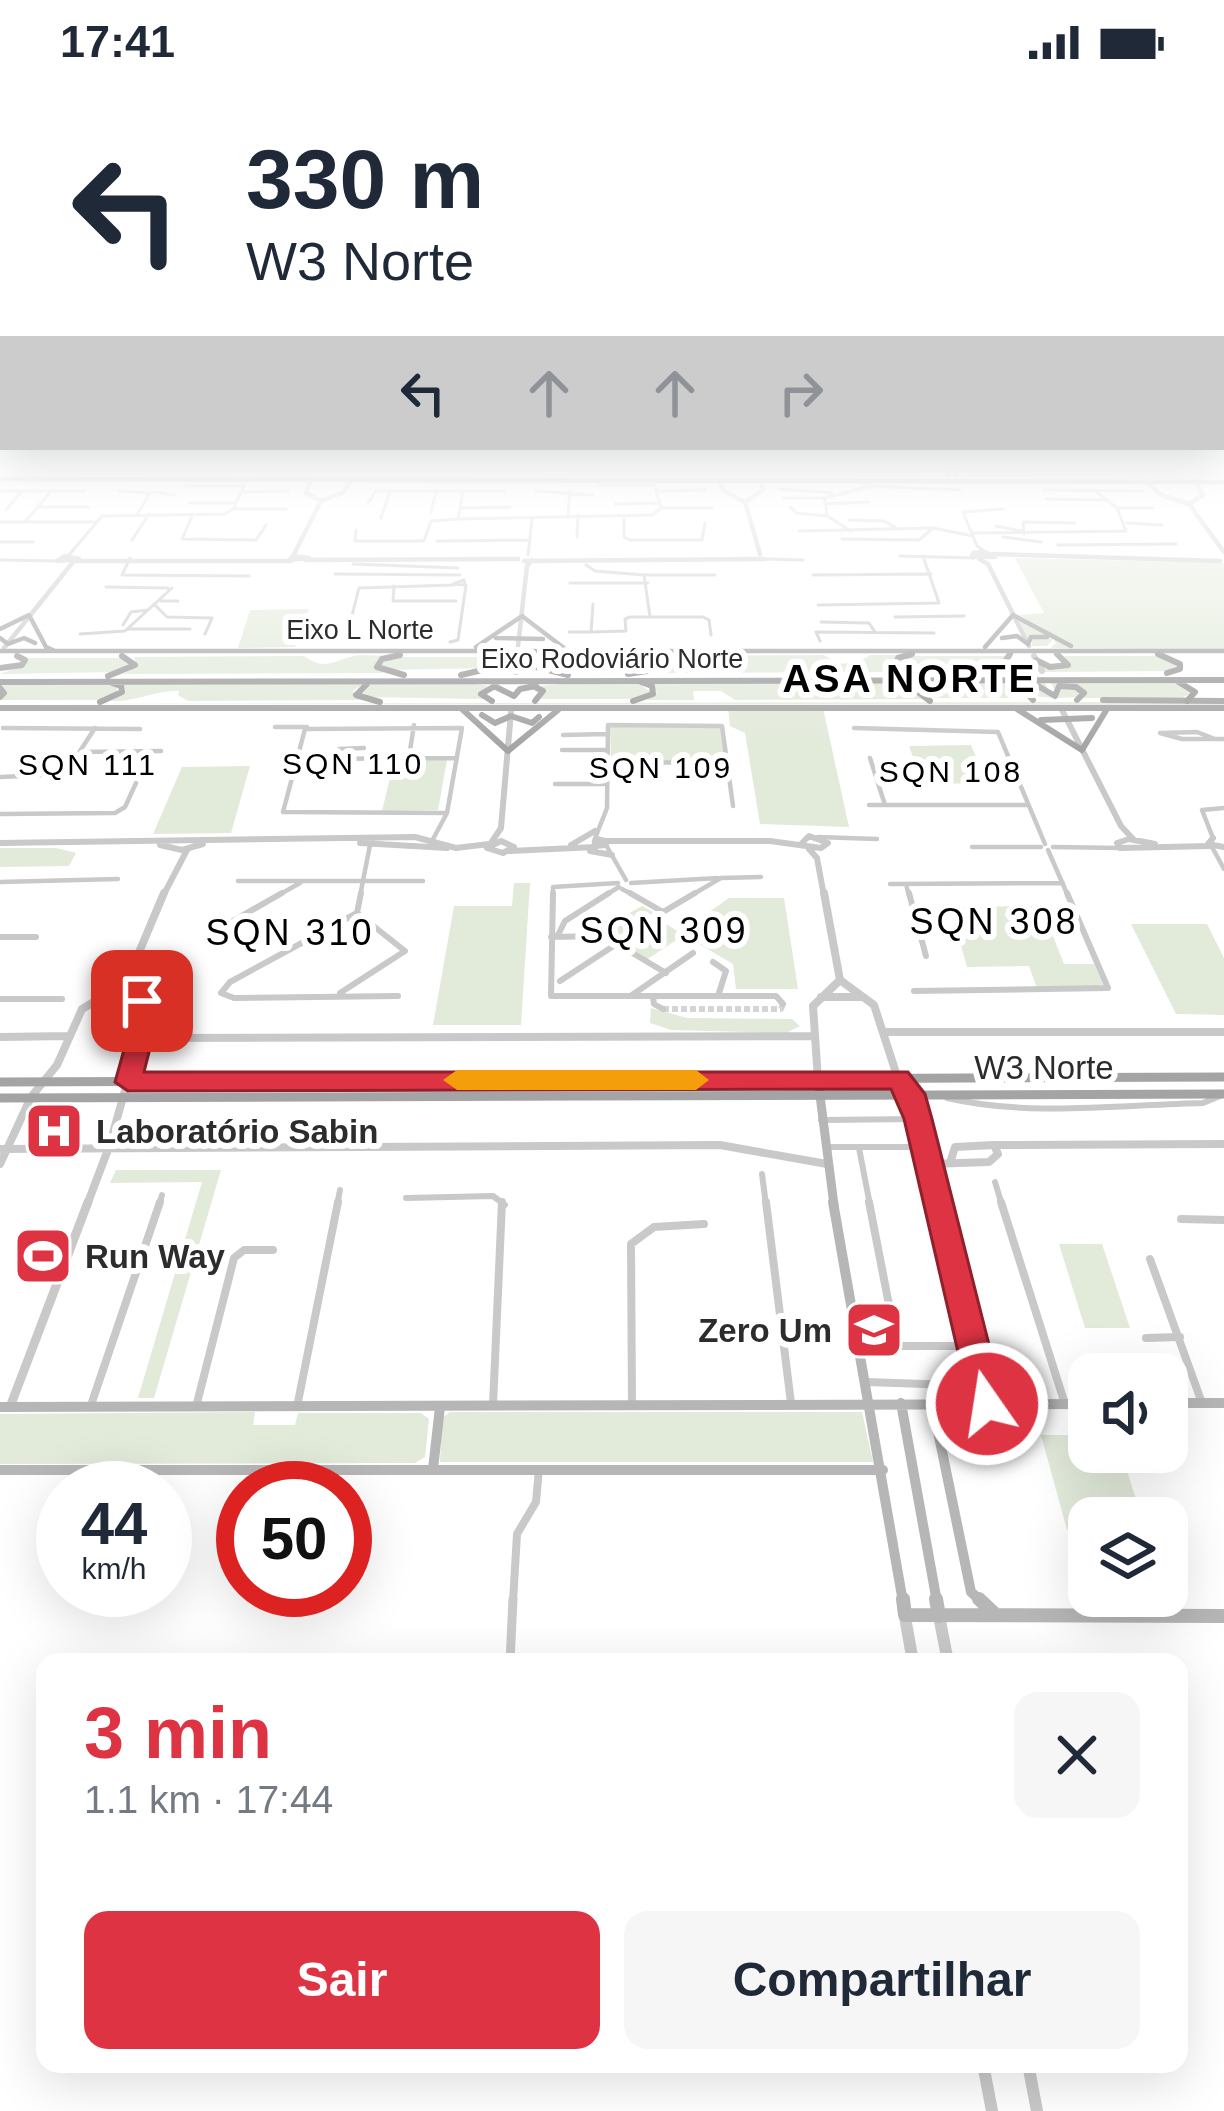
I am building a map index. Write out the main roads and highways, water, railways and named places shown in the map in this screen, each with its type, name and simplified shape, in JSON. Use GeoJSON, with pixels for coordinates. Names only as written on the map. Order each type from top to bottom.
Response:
{"type":"FeatureCollection","features":[{"type":"Feature","properties":{"kind":"highway"},"geometry":{"type":"LineString","coordinates":[[493,669],[486,661],[501,652]]}},
{"type":"Feature","properties":{"kind":"highway"},"geometry":{"type":"LineString","coordinates":[[533,652],[547,662],[540,668]]}},
{"type":"Feature","properties":{"kind":"highway"},"geometry":{"type":"LineString","coordinates":[[911,654],[898,658],[896,664],[921,674]]}},
{"type":"Feature","properties":{"kind":"highway"},"geometry":{"type":"LineString","coordinates":[[1158,654],[1180,664],[1180,670],[1167,676]]}},
{"type":"Feature","properties":{"kind":"highway"},"geometry":{"type":"LineString","coordinates":[[400,655],[382,659],[377,667],[404,675]]}},
{"type":"Feature","properties":{"kind":"highway"},"geometry":{"type":"LineString","coordinates":[[626,677],[647,671],[653,663],[629,655]]}},
{"type":"Feature","properties":{"kind":"highway"},"geometry":{"type":"LineString","coordinates":[[108,676],[135,665],[122,656]]}},
{"type":"Feature","properties":{"kind":"highway"},"geometry":{"type":"LineString","coordinates":[[463,678],[517,660],[568,675]]}},
{"type":"Feature","properties":{"kind":"highway"},"geometry":{"type":"LineString","coordinates":[[1167,676],[1193,689],[1194,697],[1187,700]]}},
{"type":"Feature","properties":{"kind":"highway","name":"Eixo Rodoviário Norte"},"geometry":{"type":"LineString","coordinates":[[0,679],[1167,676]]}},
{"type":"Feature","properties":{"kind":"highway"},"geometry":{"type":"LineString","coordinates":[[626,677],[655,690],[649,698],[633,701]]}},
{"type":"Feature","properties":{"kind":"highway","name":"Eixo Rodoviário Norte"},"geometry":{"type":"LineString","coordinates":[[0,679],[1224,677]]}},
{"type":"Feature","properties":{"kind":"highway"},"geometry":{"type":"LineString","coordinates":[[463,678],[496,686],[514,697],[520,688],[581,680]]}},
{"type":"Feature","properties":{"kind":"highway"},"geometry":{"type":"LineString","coordinates":[[931,700],[915,693],[916,685],[946,678]]}},
{"type":"Feature","properties":{"kind":"highway"},"geometry":{"type":"LineString","coordinates":[[380,702],[358,697],[357,690],[392,680]]}},
{"type":"Feature","properties":{"kind":"highway"},"geometry":{"type":"LineString","coordinates":[[83,681],[121,686],[118,696],[100,702]]}},
{"type":"Feature","properties":{"kind":"highway"},"geometry":{"type":"LineString","coordinates":[[494,704],[481,694],[496,686]]}},
{"type":"Feature","properties":{"kind":"highway"},"geometry":{"type":"LineString","coordinates":[[531,704],[543,692],[533,686]]}},
{"type":"Feature","properties":{"kind":"main road"},"geometry":{"type":"LineString","coordinates":[[2,645],[28,615],[46,647],[57,652]]}},
{"type":"Feature","properties":{"kind":"main road"},"geometry":{"type":"LineString","coordinates":[[980,649],[993,642],[1013,615],[1084,649]]}},
{"type":"Feature","properties":{"kind":"main road"},"geometry":{"type":"LineString","coordinates":[[465,651],[522,616],[556,645],[572,650]]}},
{"type":"Feature","properties":{"kind":"main road"},"geometry":{"type":"LineString","coordinates":[[1047,649],[1054,641],[1044,636],[1030,637],[1029,645],[1017,636],[1000,639],[1014,652],[1006,660],[1015,666],[1030,667],[1035,658],[1056,668],[1068,665],[1057,654]]}},
{"type":"Feature","properties":{"kind":"main road"},"geometry":{"type":"LineString","coordinates":[[501,652],[491,641],[507,637],[518,644],[533,637],[545,640],[533,652]]}},
{"type":"Feature","properties":{"kind":"main road"},"geometry":{"type":"LineString","coordinates":[[0,705],[4,692],[0,679],[22,665],[25,660],[16,654],[35,640],[21,638],[2,645]]}},
{"type":"Feature","properties":{"kind":"main road","name":"Eixo L Norte"},"geometry":{"type":"LineString","coordinates":[[2,645],[16,654],[122,656],[501,652]]}},
{"type":"Feature","properties":{"kind":"main road","name":"Eixo L Norte"},"geometry":{"type":"LineString","coordinates":[[533,652],[1224,652]]}},
{"type":"Feature","properties":{"kind":"main road","name":"Eixo L Norte"},"geometry":{"type":"LineString","coordinates":[[16,654],[1224,652]]}},
{"type":"Feature","properties":{"kind":"main road"},"geometry":{"type":"LineString","coordinates":[[1033,700],[1022,688],[1042,687],[1054,696],[1059,686],[1076,687],[1084,693],[1077,703]]}},
{"type":"Feature","properties":{"kind":"main road"},"geometry":{"type":"LineString","coordinates":[[0,705],[931,700],[1224,705]]}},
{"type":"Feature","properties":{"kind":"main road"},"geometry":{"type":"LineString","coordinates":[[531,704],[1045,706],[1187,700],[1224,705]]}},
{"type":"Feature","properties":{"kind":"main road"},"geometry":{"type":"LineString","coordinates":[[1045,706],[1035,712],[1041,720],[1063,712],[1082,721],[1092,718],[1077,703]]}},
{"type":"Feature","properties":{"kind":"main road"},"geometry":{"type":"LineString","coordinates":[[0,705],[494,704]]}},
{"type":"Feature","properties":{"kind":"main road"},"geometry":{"type":"LineString","coordinates":[[494,704],[482,719],[495,723],[511,713],[523,723],[536,721],[537,711],[531,704]]}},
{"type":"Feature","properties":{"kind":"main road"},"geometry":{"type":"LineString","coordinates":[[454,707],[471,714],[508,751],[548,715],[569,706]]}},
{"type":"Feature","properties":{"kind":"main road"},"geometry":{"type":"LineString","coordinates":[[1006,706],[1082,750],[1102,712],[1115,706]]}},
{"type":"Feature","properties":{"kind":"main road","name":"W3 Norte"},"geometry":{"type":"LineString","coordinates":[[0,1083],[1224,1077]]}},
{"type":"Feature","properties":{"kind":"main road"},"geometry":{"type":"LineString","coordinates":[[898,1079],[911,1094],[918,1119],[987,1404]]}},
{"type":"Feature","properties":{"kind":"main road"},"geometry":{"type":"LineString","coordinates":[[965,1094],[976,1088],[967,1079]]}},
{"type":"Feature","properties":{"kind":"main road"},"geometry":{"type":"LineString","coordinates":[[996,1095],[987,1089],[989,1083],[1015,1079]]}},
{"type":"Feature","properties":{"kind":"main road"},"geometry":{"type":"LineString","coordinates":[[738,1096],[746,1089],[742,1080]]}},
{"type":"Feature","properties":{"kind":"main road"},"geometry":{"type":"LineString","coordinates":[[764,1096],[757,1084],[784,1080]]}},
{"type":"Feature","properties":{"kind":"main road"},"geometry":{"type":"LineString","coordinates":[[818,1080],[824,1147],[884,1469],[905,1616],[1224,1616]]}},
{"type":"Feature","properties":{"kind":"main road"},"geometry":{"type":"LineString","coordinates":[[202,1081],[203,1096]]}},
{"type":"Feature","properties":{"kind":"main road"},"geometry":{"type":"LineString","coordinates":[[203,1096],[212,1084],[236,1081]]}},
{"type":"Feature","properties":{"kind":"main road","name":"W3 Norte"},"geometry":{"type":"LineString","coordinates":[[0,1098],[1223,1094]]}},
{"type":"Feature","properties":{"kind":"main road"},"geometry":{"type":"LineString","coordinates":[[901,1403],[939,1616]]}},
{"type":"Feature","properties":{"kind":"main road"},"geometry":{"type":"LineString","coordinates":[[950,1403],[939,1409],[936,1422],[959,1545],[971,1592],[998,1616]]}},
{"type":"Feature","properties":{"kind":"main road"},"geometry":{"type":"LineString","coordinates":[[1188,1403],[1224,1403]]}},
{"type":"Feature","properties":{"kind":"main road"},"geometry":{"type":"LineString","coordinates":[[5,1407],[1068,1404]]}},
{"type":"Feature","properties":{"kind":"main road"},"geometry":{"type":"LineString","coordinates":[[433,1468],[440,1407]]}},
{"type":"Feature","properties":{"kind":"main road"},"geometry":{"type":"LineString","coordinates":[[0,1470],[884,1469]]}},
{"type":"Feature","properties":{"kind":"tunnel"},"geometry":{"type":"LineString","coordinates":[[663,1009],[781,1009],[783,1004]]}},
{"type":"Feature","properties":{"kind":"place","name":"Laboratório Sabin"},"geometry":{"type":"Point","coordinates":[54,1131]}},
{"type":"Feature","properties":{"kind":"place","name":"Run Way"},"geometry":{"type":"Point","coordinates":[43,1256]}},
{"type":"Feature","properties":{"kind":"place","name":"Zero Um"},"geometry":{"type":"Point","coordinates":[874,1330]}},
{"type":"Feature","properties":{"kind":"district","name":"ASA NORTE"},"geometry":{"type":"Point","coordinates":[910,678]}},
{"type":"Feature","properties":{"kind":"district","name":"SQN 110"},"geometry":{"type":"Point","coordinates":[353,764]}},
{"type":"Feature","properties":{"kind":"district","name":"SQN 111"},"geometry":{"type":"Point","coordinates":[88,765]}},
{"type":"Feature","properties":{"kind":"district","name":"SQN 109"},"geometry":{"type":"Point","coordinates":[661,768]}},
{"type":"Feature","properties":{"kind":"district","name":"SQN 108"},"geometry":{"type":"Point","coordinates":[951,772]}},
{"type":"Feature","properties":{"kind":"district","name":"SQN 308"},"geometry":{"type":"Point","coordinates":[994,921]}},
{"type":"Feature","properties":{"kind":"district","name":"SQN 309"},"geometry":{"type":"Point","coordinates":[664,930]}},
{"type":"Feature","properties":{"kind":"district","name":"SQN 310"},"geometry":{"type":"Point","coordinates":[290,932]}}]}
